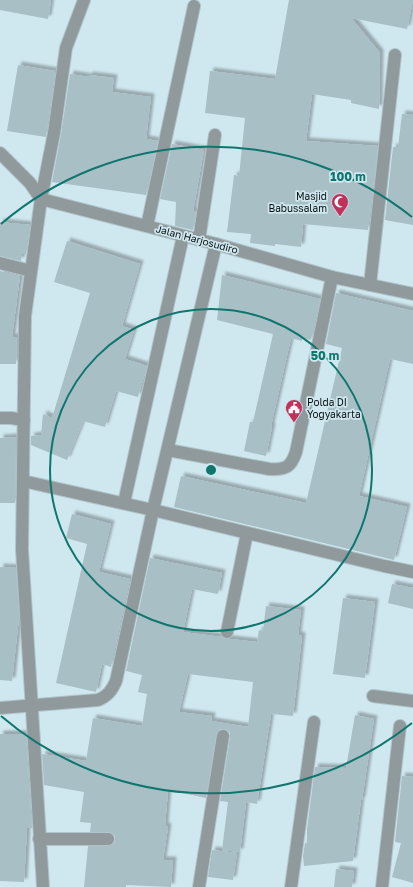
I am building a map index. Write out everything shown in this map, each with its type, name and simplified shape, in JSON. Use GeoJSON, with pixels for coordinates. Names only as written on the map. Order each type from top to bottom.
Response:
{"type":"FeatureCollection","features":[{"type":"Feature","properties":{"kind":"street"},"geometry":{"type":"LineString","coordinates":[[43,887],[22,548],[25,316],[41,199],[54,133],[66,48],[84,0]]}},
{"type":"Feature","properties":{"kind":"street"},"geometry":{"type":"LineString","coordinates":[[147,226],[194,6]]}},
{"type":"Feature","properties":{"kind":"street"},"geometry":{"type":"LineString","coordinates":[[370,285],[395,55]]}},
{"type":"Feature","properties":{"kind":"street"},"geometry":{"type":"LineString","coordinates":[[199,240],[215,136]]}},
{"type":"Feature","properties":{"kind":"street"},"geometry":{"type":"LineString","coordinates":[[0,153],[30,183],[41,199]]}},
{"type":"Feature","properties":{"kind":"street","name":"Jalan Harjosudiro"},"geometry":{"type":"LineString","coordinates":[[41,199],[216,244],[332,277],[413,294]]}},
{"type":"Feature","properties":{"kind":"street"},"geometry":{"type":"LineString","coordinates":[[124,503],[183,236]]}},
{"type":"Feature","properties":{"kind":"street"},"geometry":{"type":"LineString","coordinates":[[0,708],[98,700],[105,697],[112,690],[116,681],[153,510],[216,244]]}},
{"type":"Feature","properties":{"kind":"street"},"geometry":{"type":"LineString","coordinates":[[0,263],[31,271]]}},
{"type":"Feature","properties":{"kind":"street"},"geometry":{"type":"LineString","coordinates":[[168,450],[269,469],[278,470],[289,466],[293,461],[296,452],[332,277]]}},
{"type":"Feature","properties":{"kind":"street"},"geometry":{"type":"LineString","coordinates":[[0,418],[24,420]]}},
{"type":"Feature","properties":{"kind":"street"},"geometry":{"type":"LineString","coordinates":[[23,481],[124,503],[413,572]]}},
{"type":"Feature","properties":{"kind":"street"},"geometry":{"type":"LineString","coordinates":[[227,632],[247,533]]}},
{"type":"Feature","properties":{"kind":"street"},"geometry":{"type":"LineString","coordinates":[[373,696],[413,701]]}},
{"type":"Feature","properties":{"kind":"street"},"geometry":{"type":"LineString","coordinates":[[291,887],[314,722]]}},
{"type":"Feature","properties":{"kind":"street"},"geometry":{"type":"LineString","coordinates":[[382,887],[400,726]]}},
{"type":"Feature","properties":{"kind":"street"},"geometry":{"type":"LineString","coordinates":[[199,887],[223,736]]}},
{"type":"Feature","properties":{"kind":"street"},"geometry":{"type":"LineString","coordinates":[[39,838],[108,839]]}},
{"type":"Feature","properties":{"kind":"building"},"geometry":{"type":"Polygon","coordinates":[[[0,0],[51,0],[48,19],[0,10],[0,0]]]}},
{"type":"Feature","properties":{"kind":"building"},"geometry":{"type":"Polygon","coordinates":[[[289,0],[413,0],[407,29],[351,18],[380,53],[379,109],[351,103],[351,100],[312,94],[306,141],[378,146],[368,230],[303,224],[301,247],[250,243],[251,234],[227,232],[234,175],[239,176],[245,118],[205,113],[210,71],[275,79],[289,0]]]}},
{"type":"Feature","properties":{"kind":"building"},"geometry":{"type":"Polygon","coordinates":[[[18,65],[55,71],[46,137],[7,131],[18,65]]]}},
{"type":"Feature","properties":{"kind":"building"},"geometry":{"type":"Polygon","coordinates":[[[70,74],[89,77],[89,75],[114,78],[112,92],[151,97],[146,139],[158,141],[146,195],[52,182],[70,74]]]}},
{"type":"Feature","properties":{"kind":"building"},"geometry":{"type":"Polygon","coordinates":[[[402,114],[413,115],[413,225],[385,220],[393,147],[398,147],[402,114]]]}},
{"type":"Feature","properties":{"kind":"building"},"geometry":{"type":"Polygon","coordinates":[[[172,144],[204,150],[193,211],[196,211],[193,230],[175,226],[176,202],[160,199],[172,144]]]}},
{"type":"Feature","properties":{"kind":"building"},"geometry":{"type":"Polygon","coordinates":[[[0,222],[30,225],[26,254],[22,254],[21,261],[0,256],[0,222]]]}},
{"type":"Feature","properties":{"kind":"building"},"geometry":{"type":"Polygon","coordinates":[[[67,241],[140,264],[122,326],[134,330],[125,359],[147,366],[138,397],[116,391],[105,427],[83,421],[67,460],[31,445],[31,436],[41,435],[43,414],[52,418],[90,293],[54,282],[67,241]]]}},
{"type":"Feature","properties":{"kind":"building"},"geometry":{"type":"Polygon","coordinates":[[[0,271],[20,276],[12,337],[17,337],[16,364],[0,364],[0,271]]]}},
{"type":"Feature","properties":{"kind":"building"},"geometry":{"type":"Polygon","coordinates":[[[222,275],[320,299],[311,340],[302,338],[302,341],[291,338],[271,426],[266,456],[244,451],[250,422],[253,422],[273,334],[217,320],[222,275]]]}},
{"type":"Feature","properties":{"kind":"building"},"geometry":{"type":"Polygon","coordinates":[[[336,293],[413,311],[413,364],[390,359],[359,496],[407,507],[394,560],[174,507],[181,476],[306,503],[342,348],[326,344],[336,293]]]}},
{"type":"Feature","properties":{"kind":"building"},"geometry":{"type":"Polygon","coordinates":[[[16,437],[15,503],[0,503],[0,438],[16,437]]]}},
{"type":"Feature","properties":{"kind":"building"},"geometry":{"type":"Polygon","coordinates":[[[72,514],[111,524],[99,572],[130,579],[111,667],[102,664],[96,692],[56,683],[87,544],[66,538],[72,514]]]}},
{"type":"Feature","properties":{"kind":"building"},"geometry":{"type":"Polygon","coordinates":[[[150,558],[222,573],[218,594],[192,589],[183,632],[257,642],[259,630],[263,631],[266,606],[301,610],[298,635],[302,636],[293,716],[271,714],[257,804],[246,802],[240,852],[222,850],[228,802],[220,801],[230,733],[227,730],[221,729],[217,731],[216,735],[206,798],[168,790],[165,826],[168,827],[163,860],[173,860],[171,887],[126,885],[126,887],[84,887],[88,846],[111,846],[115,842],[115,836],[108,832],[90,832],[91,823],[80,822],[84,792],[44,785],[42,754],[86,761],[93,718],[142,726],[147,694],[138,692],[142,675],[126,671],[150,558]],[[188,674],[179,712],[212,716],[211,721],[248,727],[253,682],[188,674]]]}},
{"type":"Feature","properties":{"kind":"building"},"geometry":{"type":"Polygon","coordinates":[[[0,567],[16,568],[19,617],[12,681],[0,680],[0,567]]]}},
{"type":"Feature","properties":{"kind":"building"},"geometry":{"type":"Polygon","coordinates":[[[392,584],[413,588],[413,609],[388,603],[392,584]]]}},
{"type":"Feature","properties":{"kind":"building"},"geometry":{"type":"Polygon","coordinates":[[[343,598],[375,602],[365,678],[333,674],[343,598]]]}},
{"type":"Feature","properties":{"kind":"building"},"geometry":{"type":"Polygon","coordinates":[[[355,715],[374,719],[353,861],[304,866],[303,856],[305,843],[307,843],[307,829],[315,767],[346,768],[355,715]]]}},
{"type":"Feature","properties":{"kind":"building"},"geometry":{"type":"Polygon","coordinates":[[[0,734],[26,734],[32,828],[27,828],[24,882],[0,881],[0,734]]]}},
{"type":"Feature","properties":{"kind":"building"},"geometry":{"type":"Polygon","coordinates":[[[402,776],[413,777],[413,883],[392,877],[401,843],[395,842],[402,776]]]}},
{"type":"Feature","properties":{"kind":"building"},"geometry":{"type":"Polygon","coordinates":[[[212,850],[237,853],[233,880],[208,877],[212,850]]]}},
{"type":"Feature","properties":{"kind":"building"},"geometry":{"type":"Polygon","coordinates":[[[336,869],[354,871],[352,887],[334,887],[336,869]]]}},
{"type":"Feature","properties":{"kind":"place","name":"Masjid Babussalam"},"geometry":{"type":"Point","coordinates":[340,217]}},
{"type":"Feature","properties":{"kind":"place","name":"Polda DI Yogyakarta"},"geometry":{"type":"Point","coordinates":[294,423]}}]}
